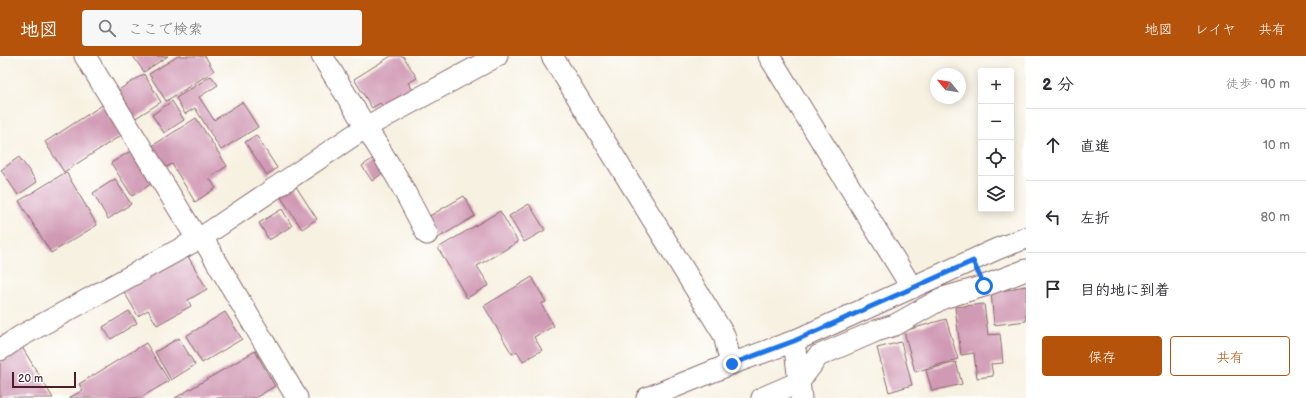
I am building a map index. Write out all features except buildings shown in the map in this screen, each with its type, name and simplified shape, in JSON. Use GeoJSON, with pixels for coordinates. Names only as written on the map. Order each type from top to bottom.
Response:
{"type":"FeatureCollection","features":[{"type":"Feature","properties":{"kind":"street"},"geometry":{"type":"LineString","coordinates":[[85,56],[196,237],[202,237]]}},
{"type":"Feature","properties":{"kind":"street"},"geometry":{"type":"LineString","coordinates":[[322,56],[398,179],[427,234]]}},
{"type":"Feature","properties":{"kind":"street"},"geometry":{"type":"LineString","coordinates":[[0,350],[21,336],[202,237],[366,127],[497,56]]}},
{"type":"Feature","properties":{"kind":"street"},"geometry":{"type":"LineString","coordinates":[[552,56],[724,335],[732,364]]}},
{"type":"Feature","properties":{"kind":"street"},"geometry":{"type":"LineString","coordinates":[[769,56],[912,288]]}},
{"type":"Feature","properties":{"kind":"street"},"geometry":{"type":"LineString","coordinates":[[202,237],[297,398]]}},
{"type":"Feature","properties":{"kind":"street"},"geometry":{"type":"LineString","coordinates":[[646,398],[794,341],[998,249],[1026,238]]}},
{"type":"Feature","properties":{"kind":"street"},"geometry":{"type":"LineString","coordinates":[[973,261],[984,286]]}},
{"type":"Feature","properties":{"kind":"street"},"geometry":{"type":"LineString","coordinates":[[800,390],[818,356],[876,331],[895,325],[943,298],[984,286],[1026,270]]}},
{"type":"Feature","properties":{"kind":"street"},"geometry":{"type":"LineString","coordinates":[[886,300],[895,325]]}},
{"type":"Feature","properties":{"kind":"street"},"geometry":{"type":"LineString","coordinates":[[794,341],[800,390]]}},
{"type":"Feature","properties":{"kind":"street"},"geometry":{"type":"LineString","coordinates":[[762,398],[800,390]]}},
{"type":"Feature","properties":{"kind":"route"},"geometry":{"type":"LineString","coordinates":[[732,364],[794,341],[973,261],[984,286]]}}]}
